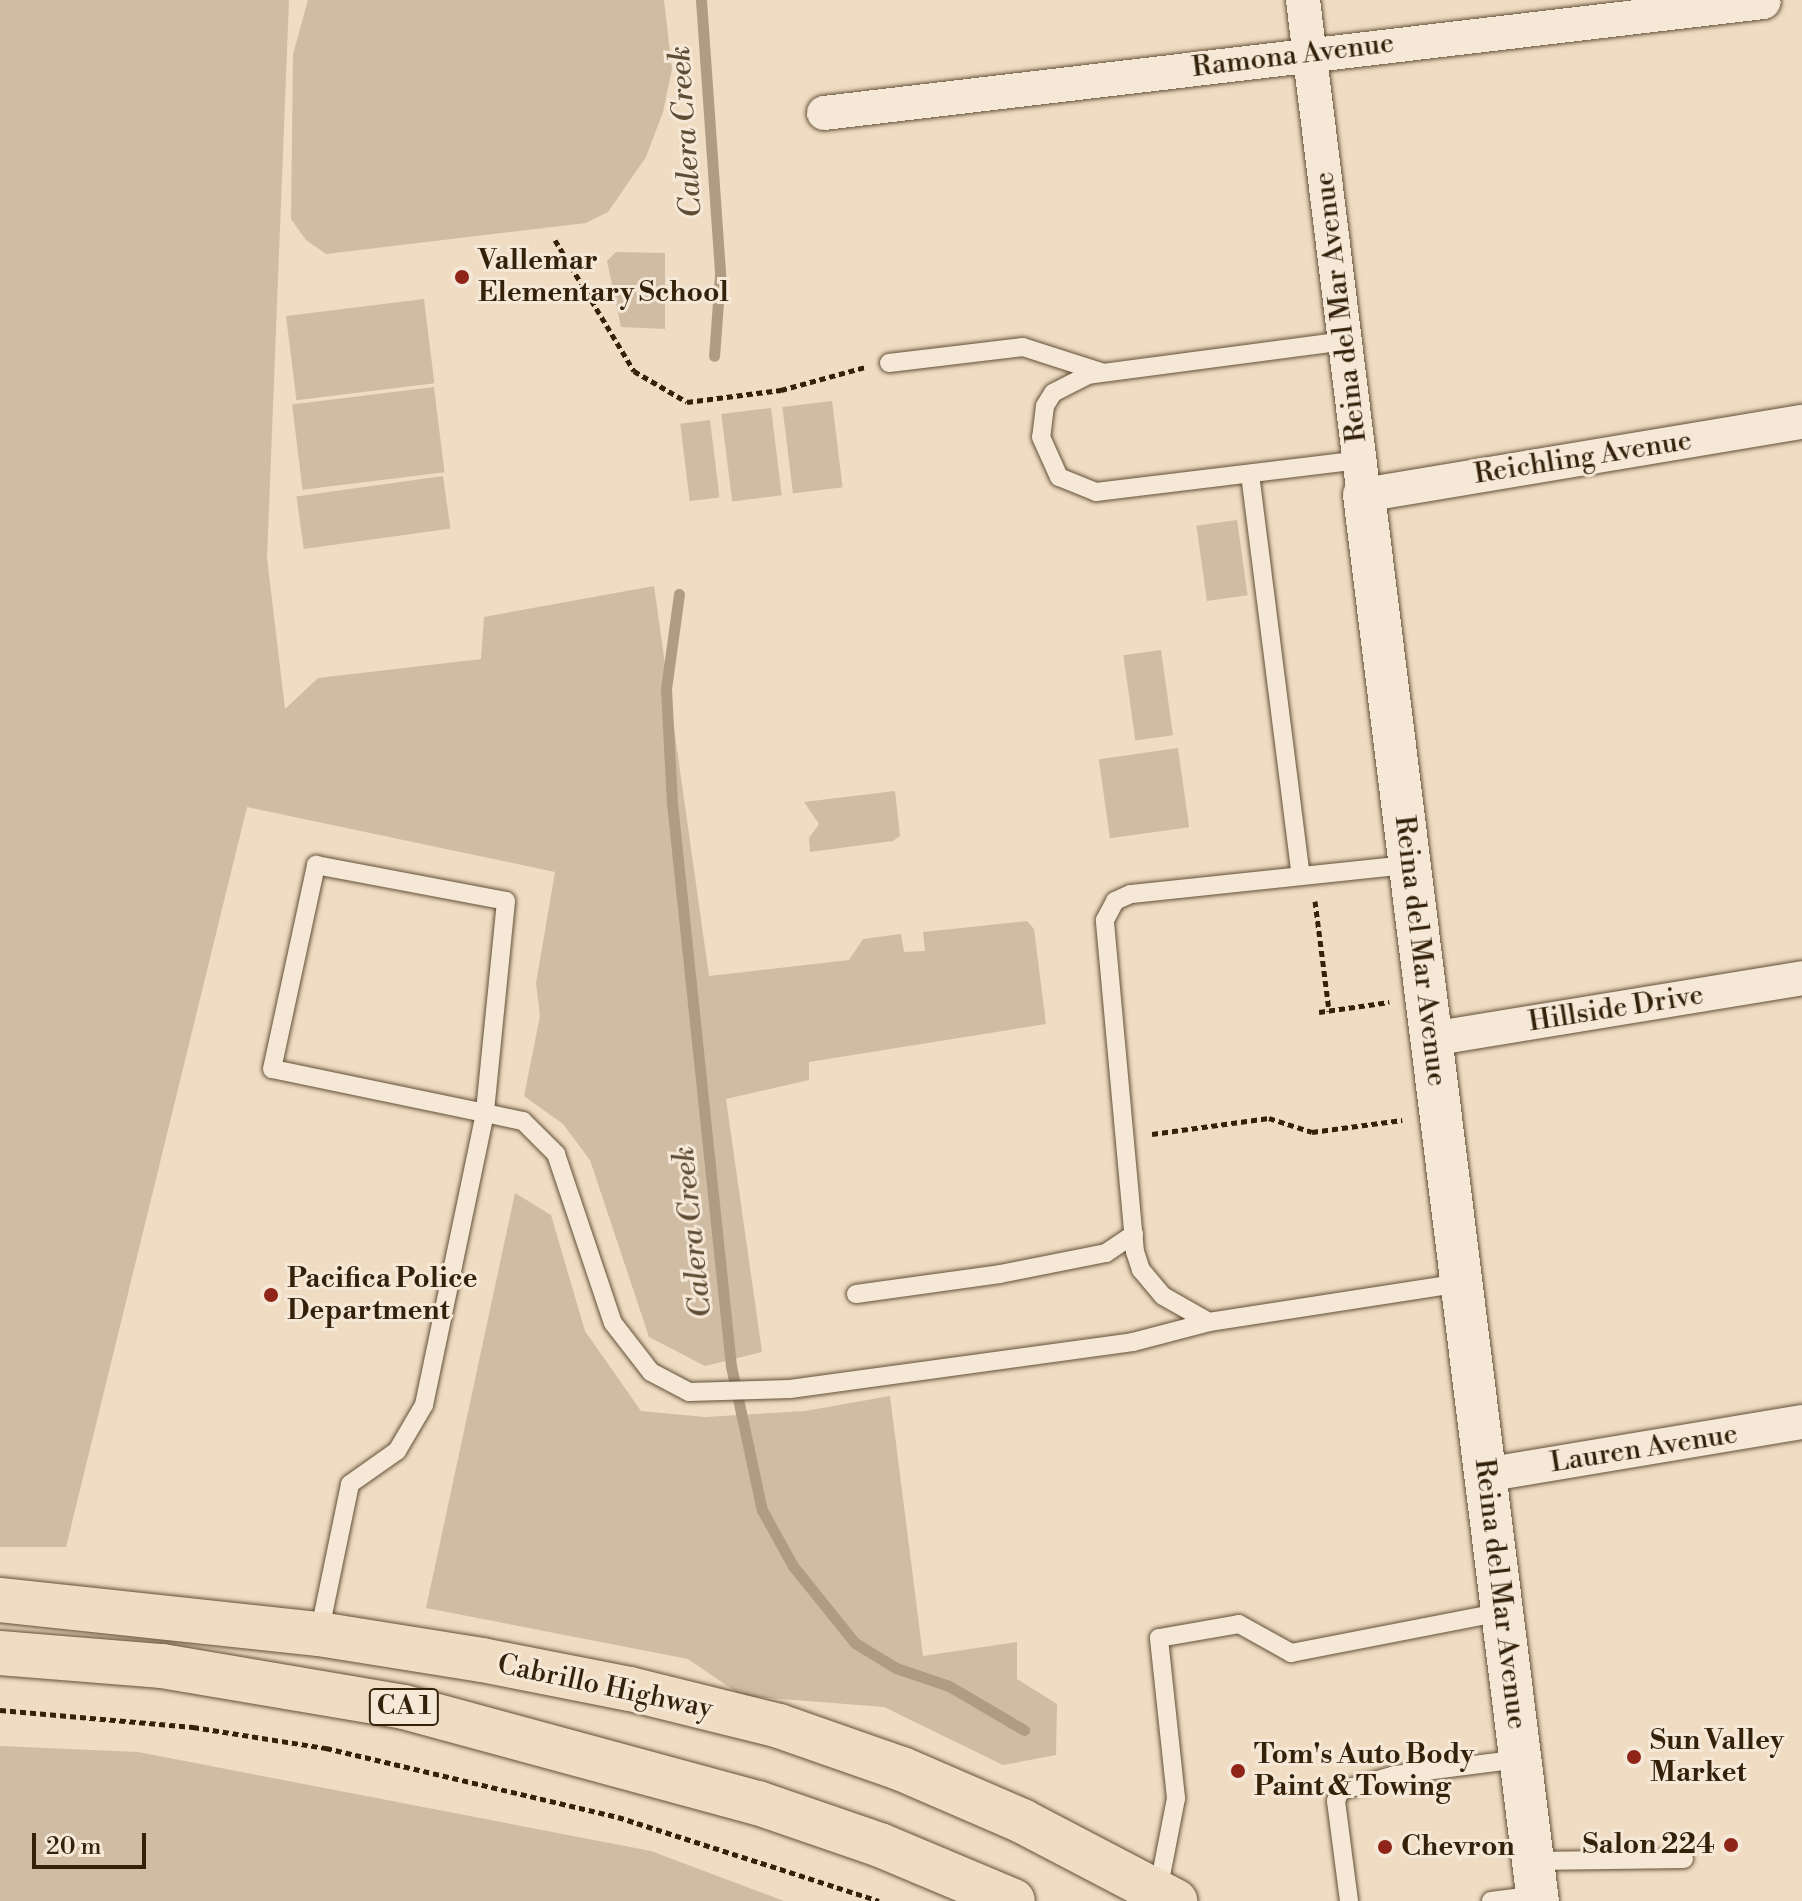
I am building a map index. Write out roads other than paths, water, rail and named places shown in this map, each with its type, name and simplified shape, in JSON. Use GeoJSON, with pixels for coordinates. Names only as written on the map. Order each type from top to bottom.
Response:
{"type":"FeatureCollection","features":[{"type":"Feature","properties":{"kind":"highway","name":"Cabrillo Highway"},"geometry":{"type":"LineString","coordinates":[[0,1600],[319,1634],[616,1686],[779,1726],[902,1769],[1022,1821],[1167,1896]]}},
{"type":"Feature","properties":{"kind":"highway","name":"CA 1"},"geometry":{"type":"LineString","coordinates":[[0,1653],[162,1666],[404,1707],[758,1803],[880,1845],[1013,1901]]}},
{"type":"Feature","properties":{"kind":"street","name":"Reina del Mar Avenue"},"geometry":{"type":"LineString","coordinates":[[1303,0],[1536,1886]]}},
{"type":"Feature","properties":{"kind":"street","name":"Ramona Avenue"},"geometry":{"type":"LineString","coordinates":[[824,113],[1763,2]]}},
{"type":"Feature","properties":{"kind":"street","name":"Reichling Avenue"},"geometry":{"type":"LineString","coordinates":[[1362,477],[1802,422]]}},
{"type":"Feature","properties":{"kind":"street","name":"Hillside Drive"},"geometry":{"type":"LineString","coordinates":[[1431,1039],[1802,978]]}},
{"type":"Feature","properties":{"kind":"street","name":"Lauren Avenue"},"geometry":{"type":"LineString","coordinates":[[1485,1475],[1802,1422]]}},
{"type":"Feature","properties":{"kind":"lane"},"geometry":{"type":"LineString","coordinates":[[1345,341],[1101,372],[1064,385],[1045,406],[1041,437],[1059,477],[1096,492],[1250,474],[1362,477]]}},
{"type":"Feature","properties":{"kind":"lane"},"geometry":{"type":"LineString","coordinates":[[889,363],[1023,347],[1101,372]]}},
{"type":"Feature","properties":{"kind":"lane"},"geometry":{"type":"LineString","coordinates":[[1250,474],[1306,876]]}},
{"type":"Feature","properties":{"kind":"lane"},"geometry":{"type":"LineString","coordinates":[[319,1634],[350,1484],[397,1451],[424,1405],[485,1113],[506,901],[316,865],[272,1069],[485,1113],[523,1121],[556,1154],[606,1305],[635,1356],[668,1384],[705,1394],[761,1391],[1167,1337],[1209,1322],[1461,1283]]}},
{"type":"Feature","properties":{"kind":"lane"},"geometry":{"type":"LineString","coordinates":[[1209,1322],[1178,1308],[1151,1284],[1138,1261],[1104,942],[1105,920],[1115,901],[1131,894],[1409,865]]}},
{"type":"Feature","properties":{"kind":"lane"},"geometry":{"type":"LineString","coordinates":[[856,1294],[1000,1274],[1106,1253],[1134,1234]]}},
{"type":"Feature","properties":{"kind":"lane"},"geometry":{"type":"LineString","coordinates":[[1167,1896],[1176,1798],[1159,1638],[1239,1624],[1291,1653],[1502,1612]]}},
{"type":"Feature","properties":{"kind":"lane"},"geometry":{"type":"LineString","coordinates":[[1349,1901],[1336,1801],[1340,1791],[1395,1775],[1520,1759]]}},
{"type":"Feature","properties":{"kind":"lane"},"geometry":{"type":"LineString","coordinates":[[1491,1901],[1536,1886],[1684,1859]]}},
{"type":"Feature","properties":{"kind":"waterway","name":"Calera Creek"},"geometry":{"type":"LineString","coordinates":[[701,0],[720,275],[714,356]]}},
{"type":"Feature","properties":{"kind":"waterway","name":"Calera Creek"},"geometry":{"type":"LineString","coordinates":[[679,594],[666,689],[672,803],[731,1366],[762,1510],[793,1566],[855,1643],[896,1668],[949,1686],[1024,1730]]}},
{"type":"Feature","properties":{"kind":"place","name":"Vallemar Elementary School"},"geometry":{"type":"Point","coordinates":[462,277]}},
{"type":"Feature","properties":{"kind":"place","name":"Pacifica Police Department"},"geometry":{"type":"Point","coordinates":[271,1295]}},
{"type":"Feature","properties":{"kind":"place","name":"Sun Valley Market"},"geometry":{"type":"Point","coordinates":[1634,1757]}},
{"type":"Feature","properties":{"kind":"place","name":"Tom's Auto Body Paint & Towing"},"geometry":{"type":"Point","coordinates":[1238,1771]}},
{"type":"Feature","properties":{"kind":"place","name":"Salon 224"},"geometry":{"type":"Point","coordinates":[1731,1845]}},
{"type":"Feature","properties":{"kind":"place","name":"Chevron"},"geometry":{"type":"Point","coordinates":[1385,1847]}}]}
